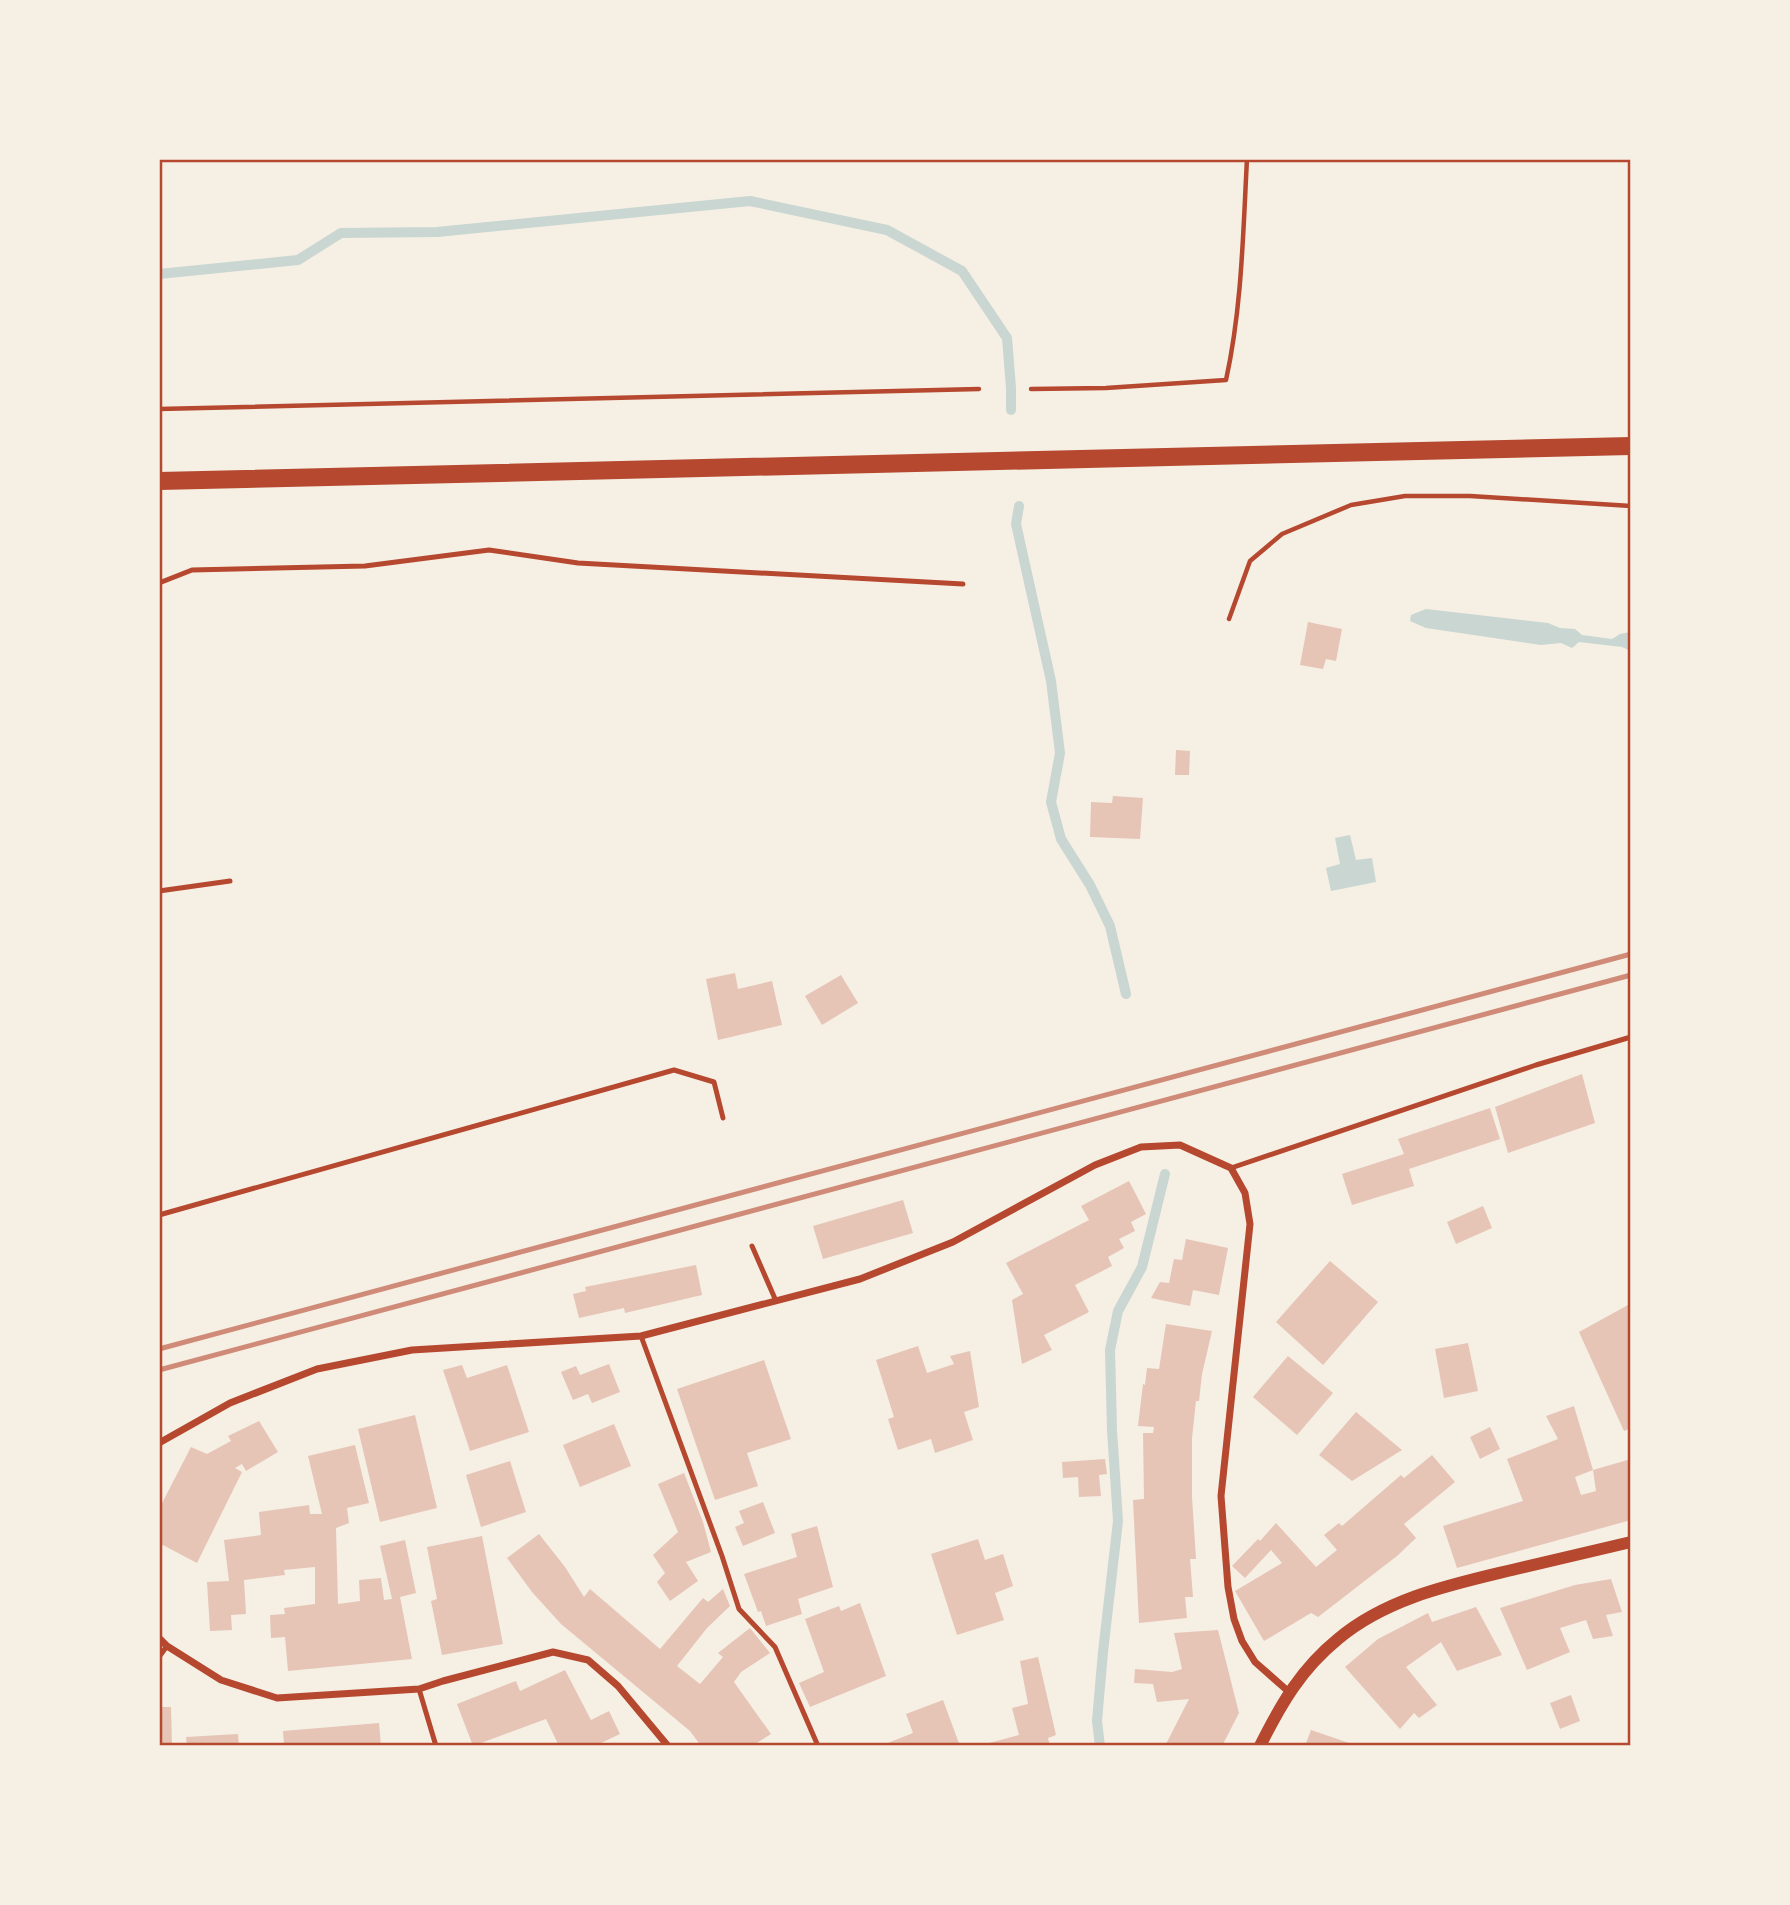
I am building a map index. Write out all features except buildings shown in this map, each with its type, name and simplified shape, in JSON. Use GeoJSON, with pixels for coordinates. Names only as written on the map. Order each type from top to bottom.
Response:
{"type":"FeatureCollection","features":[{"type":"Feature","properties":{"kind":"main road"},"geometry":{"type":"LineString","coordinates":[[159,481],[1631,446]]}},
{"type":"Feature","properties":{"kind":"street"},"geometry":{"type":"LineString","coordinates":[[159,1443],[230,1403],[317,1369],[412,1350],[641,1335],[860,1279],[953,1242],[1094,1165],[1141,1147],[1180,1145],[1231,1168],[1245,1193],[1250,1224],[1222,1496],[1228,1587],[1234,1619],[1242,1641],[1255,1662],[1289,1692]]}},
{"type":"Feature","properties":{"kind":"street"},"geometry":{"type":"LineString","coordinates":[[1260,1746],[1289,1692],[1303,1674],[1338,1639],[1390,1605],[1473,1579],[1631,1542]]}},
{"type":"Feature","properties":{"kind":"street"},"geometry":{"type":"LineString","coordinates":[[159,1638],[220,1680],[277,1698],[419,1689],[553,1652],[588,1660],[618,1686],[668,1746]]}},
{"type":"Feature","properties":{"kind":"lane"},"geometry":{"type":"LineString","coordinates":[[159,583],[192,570],[365,566],[489,550],[578,563],[963,584]]}},
{"type":"Feature","properties":{"kind":"lane"},"geometry":{"type":"LineString","coordinates":[[159,891],[230,881]]}},
{"type":"Feature","properties":{"kind":"lane"},"geometry":{"type":"LineString","coordinates":[[1231,1168],[1536,1065],[1631,1037]]}},
{"type":"Feature","properties":{"kind":"lane"},"geometry":{"type":"LineString","coordinates":[[159,1215],[674,1070],[714,1082],[723,1118]]}},
{"type":"Feature","properties":{"kind":"lane"},"geometry":{"type":"LineString","coordinates":[[752,1246],[776,1301]]}},
{"type":"Feature","properties":{"kind":"lane"},"geometry":{"type":"LineString","coordinates":[[641,1335],[722,1556],[738,1609],[775,1647],[818,1746]]}},
{"type":"Feature","properties":{"kind":"lane"},"geometry":{"type":"LineString","coordinates":[[159,1657],[167,1646]]}},
{"type":"Feature","properties":{"kind":"lane"},"geometry":{"type":"LineString","coordinates":[[419,1689],[436,1746]]}},
{"type":"Feature","properties":{"kind":"path"},"geometry":{"type":"LineString","coordinates":[[1031,390],[1226,380],[1241,282],[1247,159]]}},
{"type":"Feature","properties":{"kind":"path"},"geometry":{"type":"LineString","coordinates":[[159,409],[979,389]]}},
{"type":"Feature","properties":{"kind":"path"},"geometry":{"type":"LineString","coordinates":[[1229,620],[1250,561],[1282,534],[1351,505],[1405,496],[1470,496],[1631,506]]}},
{"type":"Feature","properties":{"kind":"shaded area"},"geometry":{"type":"Polygon","coordinates":[[[1426,609],[1548,623],[1560,628],[1575,629],[1582,635],[1612,639],[1631,632],[1631,651],[1622,647],[1579,642],[1572,648],[1561,643],[1541,645],[1426,628],[1410,621],[1411,615],[1426,609]]]}},
{"type":"Feature","properties":{"kind":"shaded area"},"geometry":{"type":"Polygon","coordinates":[[[1350,835],[1356,860],[1372,858],[1376,882],[1331,891],[1326,868],[1340,864],[1335,838],[1350,835]]]}},
{"type":"Feature","properties":{"kind":"waterway"},"geometry":{"type":"LineString","coordinates":[[159,274],[298,260],[341,233],[437,232],[750,201],[887,230],[962,271],[1007,338],[1011,410]]}},
{"type":"Feature","properties":{"kind":"waterway"},"geometry":{"type":"LineString","coordinates":[[1019,506],[1016,524],[1051,681],[1060,753],[1051,802],[1061,839],[1090,885],[1110,926],[1126,994]]}},
{"type":"Feature","properties":{"kind":"waterway"},"geometry":{"type":"LineString","coordinates":[[1100,1746],[1097,1721],[1118,1521],[1110,1350],[1118,1311],[1142,1267],[1165,1174]]}},
{"type":"Feature","properties":{"kind":"railway"},"geometry":{"type":"LineString","coordinates":[[159,1349],[1631,954]]}},
{"type":"Feature","properties":{"kind":"railway"},"geometry":{"type":"LineString","coordinates":[[159,1370],[1631,975]]}}]}
